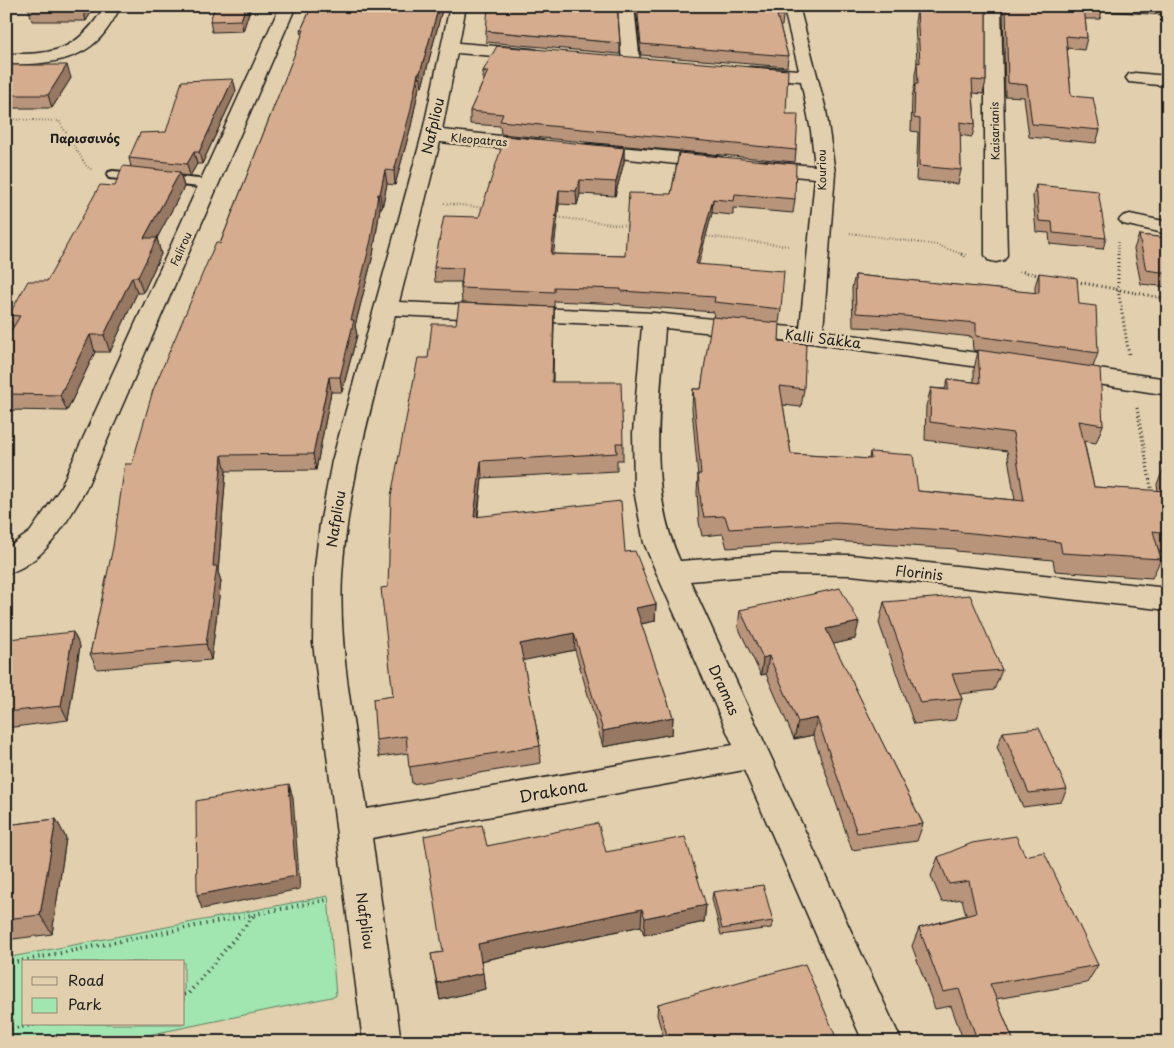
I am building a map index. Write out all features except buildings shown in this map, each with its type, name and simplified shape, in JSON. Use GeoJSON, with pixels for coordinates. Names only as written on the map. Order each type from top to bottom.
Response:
{"type":"FeatureCollection","features":[{"type":"Feature","properties":{"kind":"street"},"geometry":{"type":"LineString","coordinates":[[6,59],[38,58],[73,50],[94,35],[113,6]]}},
{"type":"Feature","properties":{"kind":"street","name":"Falirou"},"geometry":{"type":"LineString","coordinates":[[6,564],[40,539],[72,490],[288,6]]}},
{"type":"Feature","properties":{"kind":"street","name":"Nafpliou"},"geometry":{"type":"LineString","coordinates":[[382,1042],[328,643],[328,576],[334,524],[346,461],[432,135],[458,6]]}},
{"type":"Feature","properties":{"kind":"street"},"geometry":{"type":"LineString","coordinates":[[626,6],[631,63]]}},
{"type":"Feature","properties":{"kind":"street","name":"Kouriou"},"geometry":{"type":"LineString","coordinates":[[791,6],[820,129],[825,173],[811,336]]}},
{"type":"Feature","properties":{"kind":"street","name":"Kaisarianis"},"geometry":{"type":"LineString","coordinates":[[993,6],[996,255]]}},
{"type":"Feature","properties":{"kind":"street"},"geometry":{"type":"LineString","coordinates":[[451,48],[546,56]]}},
{"type":"Feature","properties":{"kind":"street"},"geometry":{"type":"LineString","coordinates":[[612,61],[651,64]]}},
{"type":"Feature","properties":{"kind":"street"},"geometry":{"type":"LineString","coordinates":[[730,70],[809,76]]}},
{"type":"Feature","properties":{"kind":"street"},"geometry":{"type":"LineString","coordinates":[[1135,78],[1168,81]]}},
{"type":"Feature","properties":{"kind":"street","name":"Kleopatras"},"geometry":{"type":"LineString","coordinates":[[432,135],[825,173]]}},
{"type":"Feature","properties":{"kind":"street"},"geometry":{"type":"LineString","coordinates":[[1130,220],[1168,228]]}},
{"type":"Feature","properties":{"kind":"street","name":"Kalli Sakka"},"geometry":{"type":"LineString","coordinates":[[385,308],[654,320],[811,336],[1168,387]]}},
{"type":"Feature","properties":{"kind":"street","name":"Dramas"},"geometry":{"type":"LineString","coordinates":[[654,320],[646,435],[651,523],[670,572],[883,1042]]}},
{"type":"Feature","properties":{"kind":"street","name":"Florinis"},"geometry":{"type":"LineString","coordinates":[[670,572],[774,564],[842,565],[1168,599]]}},
{"type":"Feature","properties":{"kind":"street","name":"Drakona"},"geometry":{"type":"LineString","coordinates":[[352,827],[754,755]]}},
{"type":"Feature","properties":{"kind":"lane"},"geometry":{"type":"LineString","coordinates":[[113,175],[210,184]]}},
{"type":"Feature","properties":{"kind":"path"},"geometry":{"type":"LineString","coordinates":[[6,119],[59,121],[87,167],[95,172],[113,175]]}},
{"type":"Feature","properties":{"kind":"path"},"geometry":{"type":"LineString","coordinates":[[415,196],[431,202],[491,209]]}},
{"type":"Feature","properties":{"kind":"path"},"geometry":{"type":"LineString","coordinates":[[550,216],[629,226]]}},
{"type":"Feature","properties":{"kind":"path"},"geometry":{"type":"LineString","coordinates":[[1130,220],[1118,234],[1118,289],[1153,501]]}},
{"type":"Feature","properties":{"kind":"path"},"geometry":{"type":"LineString","coordinates":[[699,235],[818,250]]}},
{"type":"Feature","properties":{"kind":"path"},"geometry":{"type":"LineString","coordinates":[[1118,289],[1168,299]]}},
{"type":"Feature","properties":{"kind":"path"},"geometry":{"type":"LineString","coordinates":[[1160,540],[1164,570]]}},
{"type":"Feature","properties":{"kind":"path"},"geometry":{"type":"LineString","coordinates":[[26,960],[361,893]]}},
{"type":"Feature","properties":{"kind":"path"},"geometry":{"type":"LineString","coordinates":[[185,995],[188,994],[256,913]]}},
{"type":"Feature","properties":{"kind":"path"},"geometry":{"type":"LineString","coordinates":[[6,964],[22,961]]}},
{"type":"Feature","properties":{"kind":"path"},"geometry":{"type":"LineString","coordinates":[[6,1030],[27,1026]]}},
{"type":"Feature","properties":{"kind":"green space"},"geometry":{"type":"Polygon","coordinates":[[[328,896],[336,996],[114,1042],[6,1042],[6,958],[328,896]]]}},
{"type":"Feature","properties":{"kind":"district","name":"Παρισσινός"},"geometry":{"type":"Point","coordinates":[85,139]}}]}
